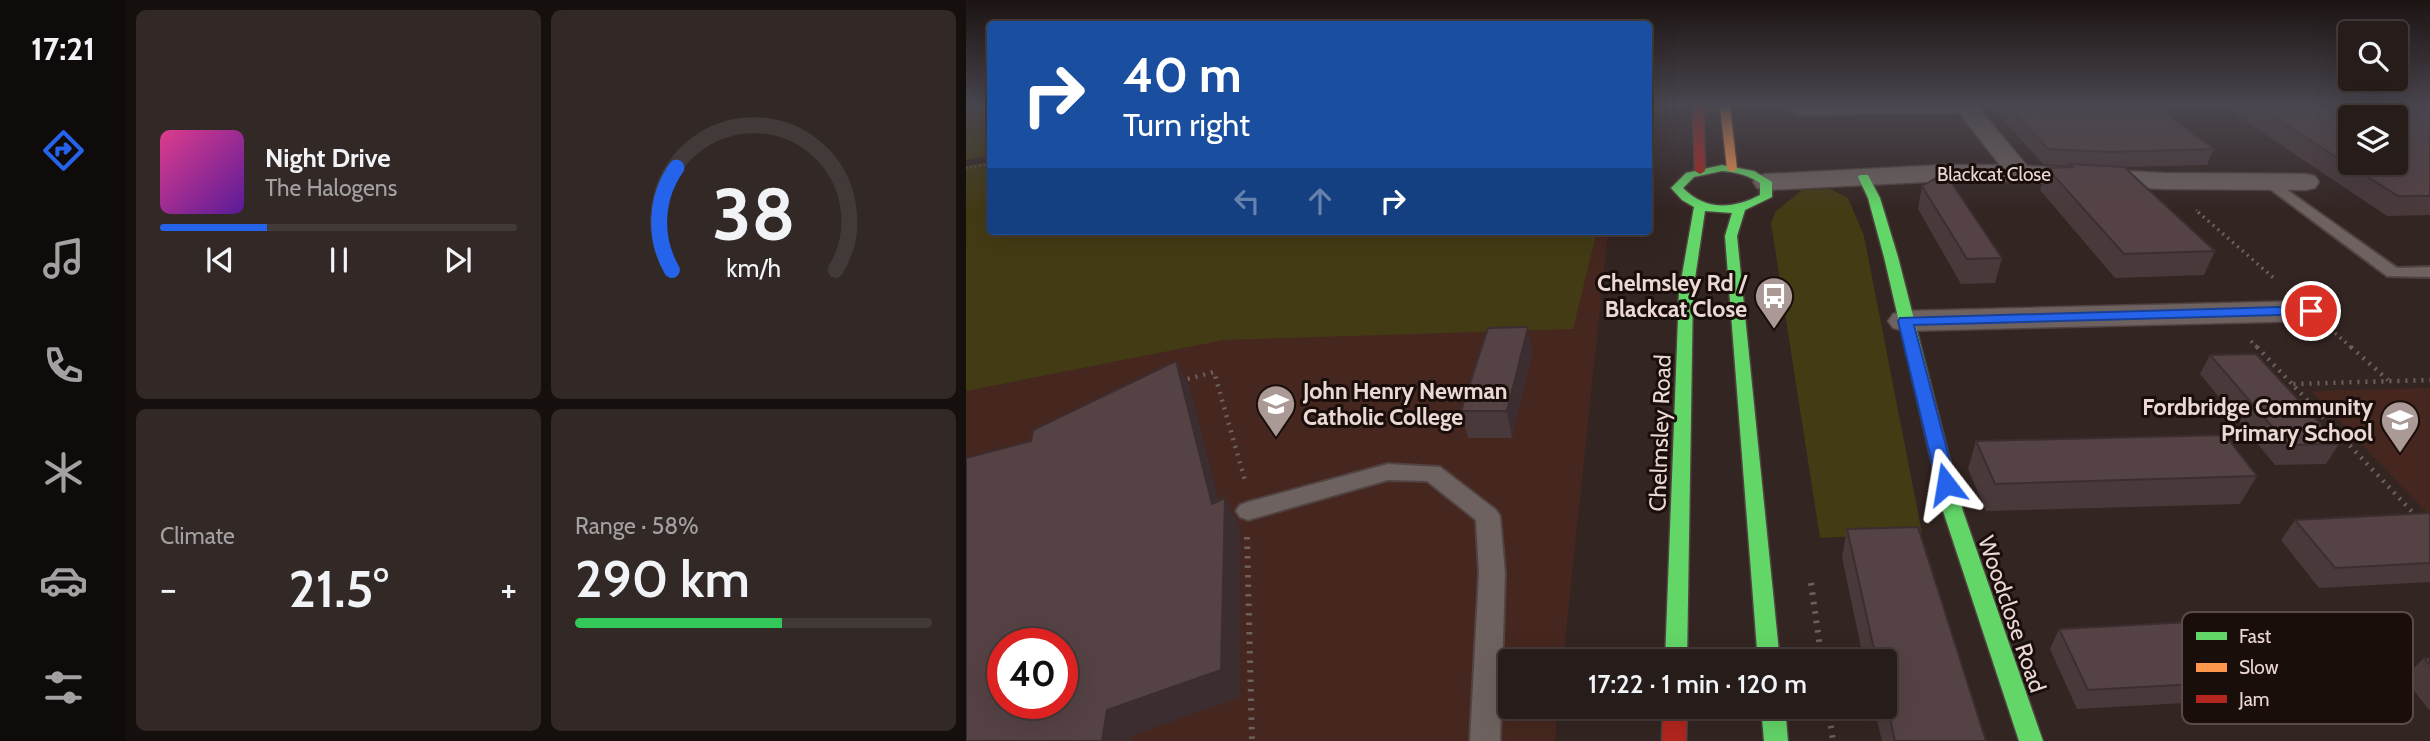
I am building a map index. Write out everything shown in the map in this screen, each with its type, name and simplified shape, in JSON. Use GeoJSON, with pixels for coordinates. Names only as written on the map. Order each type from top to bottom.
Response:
{"type":"FeatureCollection","features":[{"type":"Feature","properties":{"kind":"street"},"geometry":{"type":"LineString","coordinates":[[1699,141],[1700,171]]}},
{"type":"Feature","properties":{"kind":"street"},"geometry":{"type":"LineString","coordinates":[[1729,141],[1732,169]]}},
{"type":"Feature","properties":{"kind":"street"},"geometry":{"type":"LineString","coordinates":[[1993,141],[2019,173]]}},
{"type":"Feature","properties":{"kind":"street"},"geometry":{"type":"LineString","coordinates":[[1732,169],[1751,173],[1766,182],[1766,197],[1756,204],[1739,209],[1700,207],[1682,199],[1677,188],[1681,180],[1700,171],[1732,169]]}},
{"type":"Feature","properties":{"kind":"street","name":"Blackcat Close"},"geometry":{"type":"LineString","coordinates":[[1766,182],[2019,173],[2164,181],[2306,182]]}},
{"type":"Feature","properties":{"kind":"street","name":"Woodclose Road"},"geometry":{"type":"LineString","coordinates":[[1864,177],[1874,198],[1953,511],[2031,741]]}},
{"type":"Feature","properties":{"kind":"street","name":"Chelmsley Road"},"geometry":{"type":"LineString","coordinates":[[1676,649],[1686,292],[1700,207]]}},
{"type":"Feature","properties":{"kind":"street"},"geometry":{"type":"LineString","coordinates":[[1739,209],[1731,236],[1768,649]]}},
{"type":"Feature","properties":{"kind":"street"},"geometry":{"type":"LineString","coordinates":[[1905,321],[2311,311]]}},
{"type":"Feature","properties":{"kind":"street"},"geometry":{"type":"LineString","coordinates":[[1674,741],[1675,719]]}},
{"type":"Feature","properties":{"kind":"street"},"geometry":{"type":"LineString","coordinates":[[1774,719],[1776,741]]}},
{"type":"Feature","properties":{"kind":"lane"},"geometry":{"type":"LineString","coordinates":[[2270,182],[2393,273],[2430,272]]}},
{"type":"Feature","properties":{"kind":"lane"},"geometry":{"type":"LineString","coordinates":[[1248,510],[1388,472],[1432,473],[1488,516],[1492,573],[1485,741]]}},
{"type":"Feature","properties":{"kind":"path"},"geometry":{"type":"LineString","coordinates":[[966,168],[987,164]]}},
{"type":"Feature","properties":{"kind":"path"},"geometry":{"type":"LineString","coordinates":[[2224,313],[2421,521]]}},
{"type":"Feature","properties":{"kind":"path"},"geometry":{"type":"LineString","coordinates":[[1176,383],[1214,372],[1250,498],[1246,523],[1252,741]]}},
{"type":"Feature","properties":{"kind":"path"},"geometry":{"type":"LineString","coordinates":[[2292,384],[2430,380]]}},
{"type":"Feature","properties":{"kind":"path"},"geometry":{"type":"LineString","coordinates":[[1830,719],[1833,741]]}},
{"type":"Feature","properties":{"kind":"shaded area"},"geometry":{"type":"Polygon","coordinates":[[[966,141],[987,141],[987,156],[966,160],[966,141]]]}},
{"type":"Feature","properties":{"kind":"shaded area"},"geometry":{"type":"Polygon","coordinates":[[[987,162],[987,235],[1596,235],[1573,329],[1224,340],[966,391],[966,166],[987,162]]]}},
{"type":"Feature","properties":{"kind":"shaded area","name":"John Henry Newman Catholic College"},"geometry":{"type":"Polygon","coordinates":[[[966,171],[987,224],[987,235],[1608,235],[1564,649],[1498,649],[1498,719],[1557,719],[1555,741],[966,741],[966,171]]]}},
{"type":"Feature","properties":{"kind":"shaded area"},"geometry":{"type":"Polygon","coordinates":[[[1830,189],[1848,198],[1864,236],[1922,533],[1820,538],[1771,223],[1776,211],[1802,190],[1830,189]]]}},
{"type":"Feature","properties":{"kind":"shaded area","name":"Fordbridge Community Primary School"},"geometry":{"type":"Polygon","coordinates":[[[2430,388],[2430,516],[2311,391],[2430,388]]]}},
{"type":"Feature","properties":{"kind":"building"},"geometry":{"type":"Polygon","coordinates":[[[2040,141],[2203,141],[2214,149],[2110,152],[2048,149],[2040,141]]]}},
{"type":"Feature","properties":{"kind":"building"},"geometry":{"type":"Polygon","coordinates":[[[2311,141],[2338,141],[2338,158],[2311,141]]]}},
{"type":"Feature","properties":{"kind":"building"},"geometry":{"type":"Polygon","coordinates":[[[2408,141],[2430,141],[2430,196],[2398,196],[2365,175],[2408,175],[2408,141]]]}},
{"type":"Feature","properties":{"kind":"building"},"geometry":{"type":"Polygon","coordinates":[[[2070,164],[2124,167],[2215,251],[2124,254],[2047,168],[2073,167],[2070,164]]]}},
{"type":"Feature","properties":{"kind":"building"},"geometry":{"type":"Polygon","coordinates":[[[1945,173],[2002,258],[1967,259],[1922,186],[1945,173]]]}},
{"type":"Feature","properties":{"kind":"building"},"geometry":{"type":"Polygon","coordinates":[[[1528,327],[1507,411],[1461,411],[1488,328],[1528,327]]]}},
{"type":"Feature","properties":{"kind":"building"},"geometry":{"type":"Polygon","coordinates":[[[2256,354],[2339,444],[2288,445],[2210,355],[2256,354]]]}},
{"type":"Feature","properties":{"kind":"building"},"geometry":{"type":"Polygon","coordinates":[[[1176,361],[1212,504],[1225,498],[1221,670],[1107,710],[1102,741],[966,741],[966,458],[1031,441],[1033,430],[1176,361]]]}},
{"type":"Feature","properties":{"kind":"building"},"geometry":{"type":"Polygon","coordinates":[[[2225,435],[2257,476],[1995,484],[1976,441],[2225,435]]]}},
{"type":"Feature","properties":{"kind":"building"},"geometry":{"type":"Polygon","coordinates":[[[2430,513],[2430,563],[2335,568],[2295,520],[2430,513]]]}},
{"type":"Feature","properties":{"kind":"building"},"geometry":{"type":"Polygon","coordinates":[[[1918,527],[1986,741],[1895,741],[1890,719],[1897,719],[1897,649],[1874,649],[1847,529],[1918,527]]]}},
{"type":"Feature","properties":{"kind":"building"},"geometry":{"type":"Polygon","coordinates":[[[2182,622],[2182,685],[2088,690],[2059,629],[2182,622]]]}},
{"type":"Feature","properties":{"kind":"traffic: fast"},"geometry":{"type":"LineString","coordinates":[[1722,168],[1745,172],[1766,182],[1766,197],[1743,207],[1719,210],[1696,204],[1677,188],[1690,175],[1722,168]]}},
{"type":"Feature","properties":{"kind":"traffic: fast"},"geometry":{"type":"LineString","coordinates":[[1864,177],[1874,198],[1891,257],[1953,511],[2031,741]]}},
{"type":"Feature","properties":{"kind":"traffic: fast"},"geometry":{"type":"LineString","coordinates":[[1676,649],[1686,292],[1700,207]]}},
{"type":"Feature","properties":{"kind":"traffic: fast"},"geometry":{"type":"LineString","coordinates":[[1739,209],[1731,236],[1768,649]]}},
{"type":"Feature","properties":{"kind":"traffic: fast"},"geometry":{"type":"LineString","coordinates":[[1774,719],[1776,741]]}},
{"type":"Feature","properties":{"kind":"traffic: slow"},"geometry":{"type":"LineString","coordinates":[[1729,141],[1732,169]]}},
{"type":"Feature","properties":{"kind":"traffic: jam"},"geometry":{"type":"LineString","coordinates":[[1699,141],[1700,171]]}},
{"type":"Feature","properties":{"kind":"traffic: jam"},"geometry":{"type":"LineString","coordinates":[[1674,741],[1675,719]]}},
{"type":"Feature","properties":{"kind":"place","name":"Chelmsley Rd / Blackcat Close"},"geometry":{"type":"Point","coordinates":[1774,330]}},
{"type":"Feature","properties":{"kind":"place","name":"John Henry Newman Catholic College"},"geometry":{"type":"Point","coordinates":[1276,438]}},
{"type":"Feature","properties":{"kind":"place","name":"Fordbridge Community Primary School"},"geometry":{"type":"Point","coordinates":[2400,454]}},
{"type":"Feature","properties":{"kind":"route"},"geometry":{"type":"LineString","coordinates":[[1946,484],[1905,321],[2311,311]]}}]}
